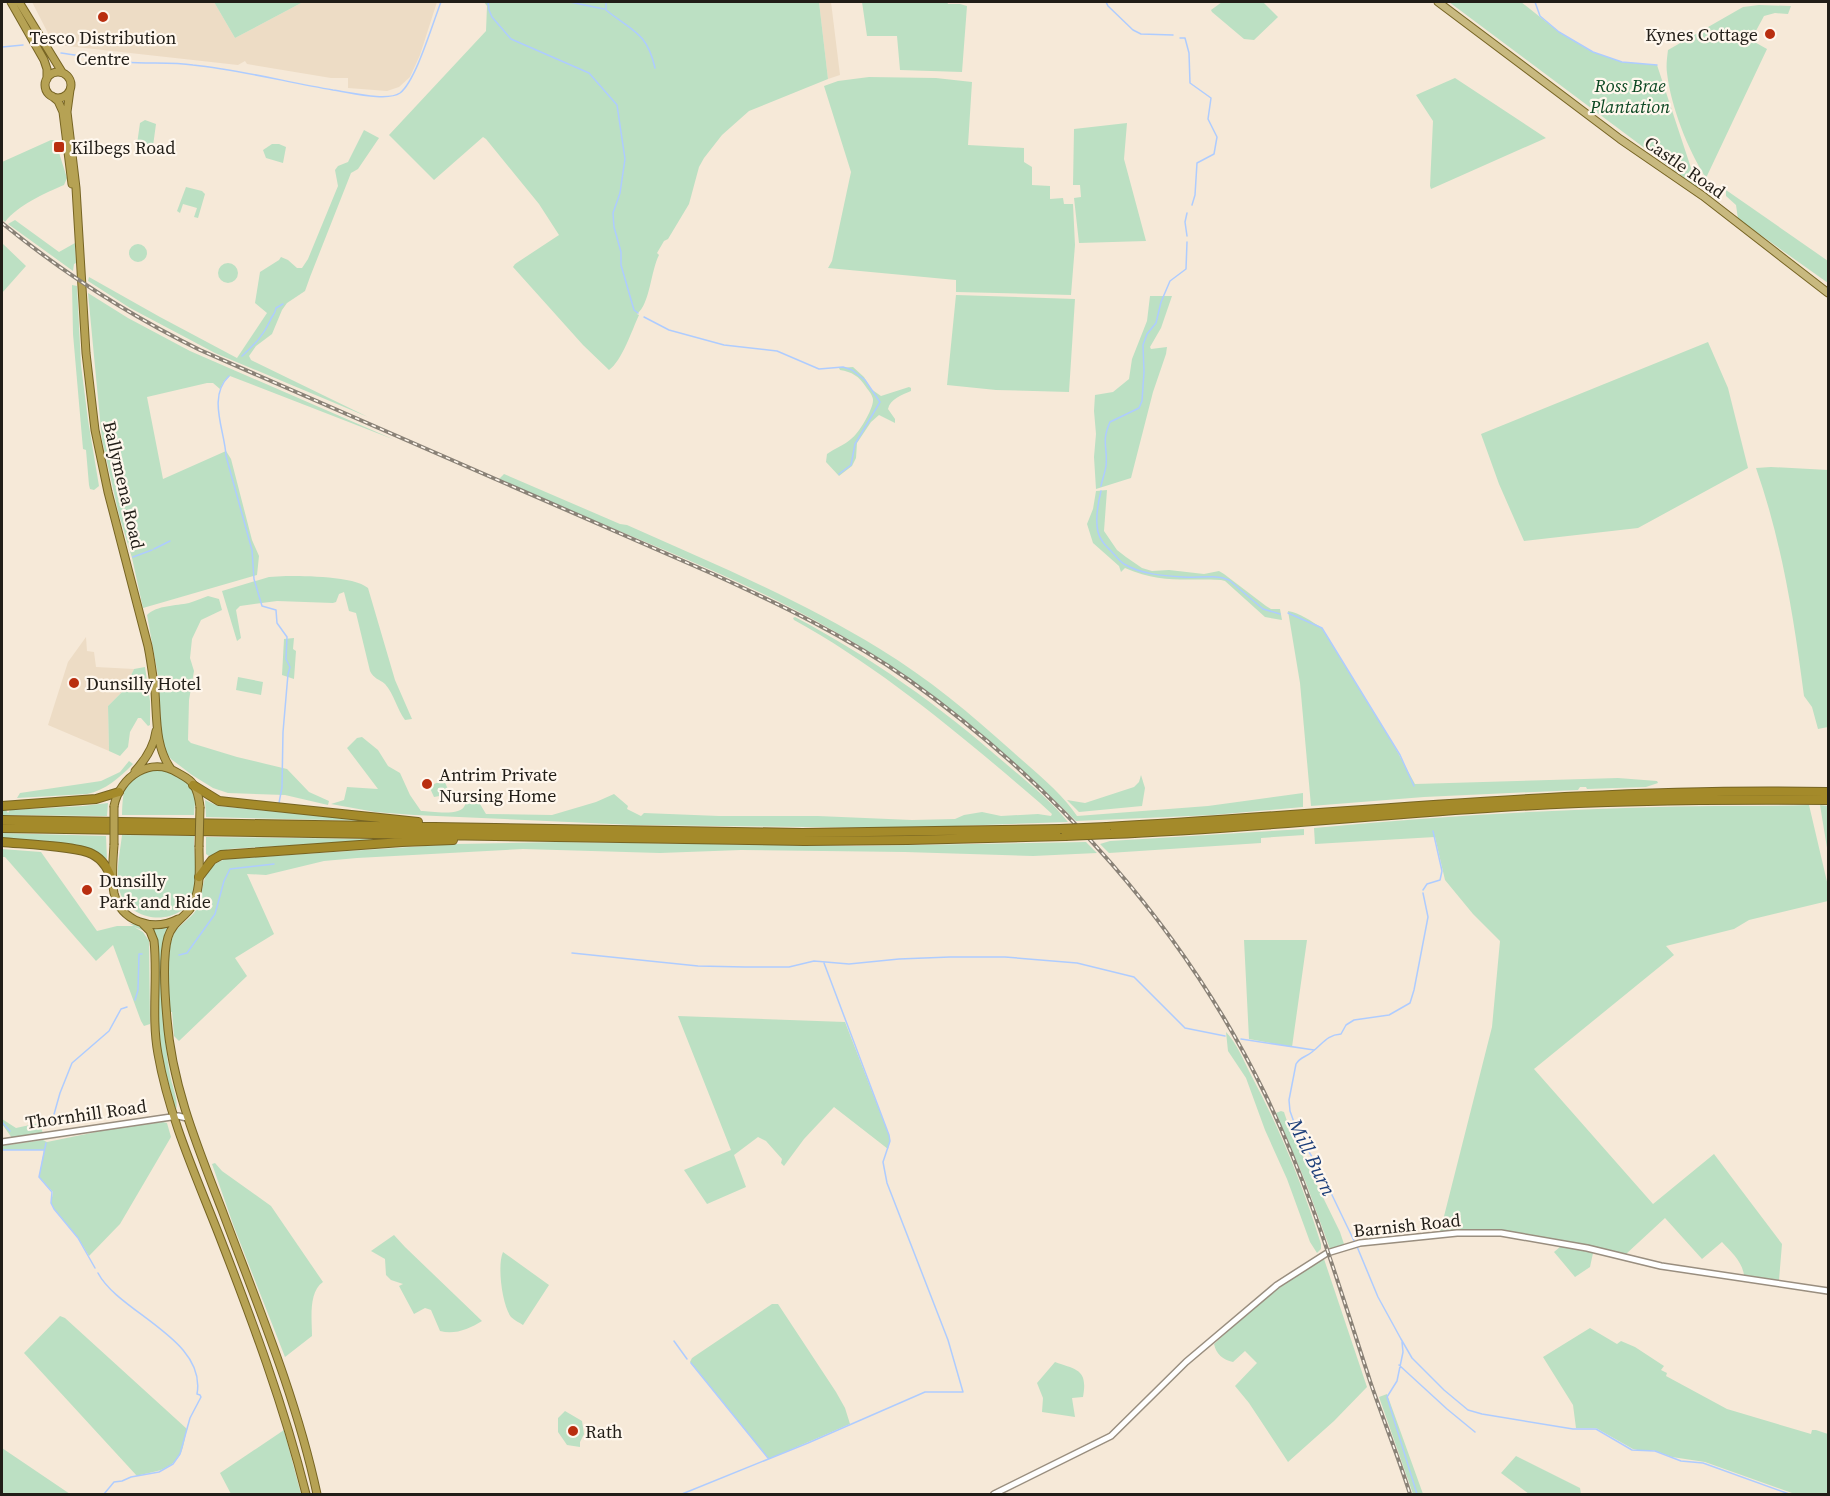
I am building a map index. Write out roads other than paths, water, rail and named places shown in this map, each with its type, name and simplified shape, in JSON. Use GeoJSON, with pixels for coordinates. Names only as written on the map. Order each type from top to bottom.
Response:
{"type":"FeatureCollection","features":[{"type":"Feature","properties":{"kind":"highway"},"geometry":{"type":"LineString","coordinates":[[11,2],[44,60],[47,69],[46,89],[52,96],[64,96],[70,90],[70,79],[62,72],[20,2]]}},
{"type":"Feature","properties":{"kind":"highway"},"geometry":{"type":"LineString","coordinates":[[47,79],[53,73],[62,72]]}},
{"type":"Feature","properties":{"kind":"highway","name":"Ballymena Road"},"geometry":{"type":"LineString","coordinates":[[70,90],[68,112],[73,150],[86,353],[94,430],[148,646],[162,755],[171,769]]}},
{"type":"Feature","properties":{"kind":"highway","name":"Ballymena Road"},"geometry":{"type":"LineString","coordinates":[[52,96],[58,101],[63,112],[81,248]]}},
{"type":"Feature","properties":{"kind":"highway","name":"Ballymena Road"},"geometry":{"type":"LineString","coordinates":[[131,776],[150,751],[157,726]]}},
{"type":"Feature","properties":{"kind":"highway"},"geometry":{"type":"LineString","coordinates":[[113,885],[114,806],[119,792],[131,776],[154,766],[171,769],[219,801],[412,822],[518,828]]}},
{"type":"Feature","properties":{"kind":"highway"},"geometry":{"type":"LineString","coordinates":[[176,1116],[179,1106],[166,1017],[166,946],[174,925],[195,900],[199,877],[200,807],[194,785]]}},
{"type":"Feature","properties":{"kind":"highway"},"geometry":{"type":"LineString","coordinates":[[2,806],[96,799],[119,792]]}},
{"type":"Feature","properties":{"kind":"highway"},"geometry":{"type":"LineString","coordinates":[[1321,817],[1440,803],[1581,795],[1828,792]]}},
{"type":"Feature","properties":{"kind":"highway"},"geometry":{"type":"LineString","coordinates":[[2,828],[816,841],[1109,831],[1570,803],[1828,800]]}},
{"type":"Feature","properties":{"kind":"highway"},"geometry":{"type":"LineString","coordinates":[[2,820],[802,833],[1063,833]]}},
{"type":"Feature","properties":{"kind":"highway"},"geometry":{"type":"LineString","coordinates":[[199,877],[212,860],[221,855],[402,842],[562,837]]}},
{"type":"Feature","properties":{"kind":"highway"},"geometry":{"type":"LineString","coordinates":[[2,842],[88,852],[104,864],[111,875],[120,907],[133,920],[143,924],[162,925],[183,916]]}},
{"type":"Feature","properties":{"kind":"highway"},"geometry":{"type":"LineString","coordinates":[[143,924],[150,931],[154,940],[153,1013],[157,1053],[176,1116],[298,1418],[317,1494]]}},
{"type":"Feature","properties":{"kind":"highway"},"geometry":{"type":"LineString","coordinates":[[173,1065],[187,1118],[253,1290],[256,1315],[273,1382],[306,1494]]}},
{"type":"Feature","properties":{"kind":"main road","name":"Castle Road"},"geometry":{"type":"LineString","coordinates":[[1437,2],[1620,139],[1703,196],[1828,293]]}},
{"type":"Feature","properties":{"kind":"street"},"geometry":{"type":"LineString","coordinates":[[176,1116],[187,1118]]}},
{"type":"Feature","properties":{"kind":"street","name":"Thornhill Road"},"geometry":{"type":"LineString","coordinates":[[2,1142],[176,1116]]}},
{"type":"Feature","properties":{"kind":"street","name":"Barnish Road"},"geometry":{"type":"LineString","coordinates":[[994,1494],[1110,1436],[1186,1362],[1276,1285],[1327,1253],[1355,1244],[1457,1233],[1501,1233],[1671,1267],[1828,1291]]}},
{"type":"Feature","properties":{"kind":"waterway"},"geometry":{"type":"LineString","coordinates":[[61,53],[125,62],[211,67],[358,94],[377,97],[394,96],[400,93],[412,77],[441,2]]}},
{"type":"Feature","properties":{"kind":"waterway"},"geometry":{"type":"LineString","coordinates":[[488,2],[492,17],[511,39],[589,73],[617,105],[625,159],[620,193],[613,213],[614,227],[621,252],[621,265],[634,310],[638,313]]}},
{"type":"Feature","properties":{"kind":"waterway"},"geometry":{"type":"LineString","coordinates":[[570,2],[604,9]]}},
{"type":"Feature","properties":{"kind":"waterway"},"geometry":{"type":"LineString","coordinates":[[606,2],[606,10],[643,39],[652,56],[655,68]]}},
{"type":"Feature","properties":{"kind":"waterway"},"geometry":{"type":"LineString","coordinates":[[1106,2],[1133,30],[1141,34],[1173,35]]}},
{"type":"Feature","properties":{"kind":"waterway"},"geometry":{"type":"LineString","coordinates":[[1535,2],[1540,16],[1559,32],[1593,52],[1622,62],[1657,65]]}},
{"type":"Feature","properties":{"kind":"waterway"},"geometry":{"type":"LineString","coordinates":[[1180,38],[1185,38],[1189,53],[1190,83],[1211,98],[1208,119],[1217,137],[1214,154],[1197,163],[1192,205]]}},
{"type":"Feature","properties":{"kind":"waterway"},"geometry":{"type":"LineString","coordinates":[[2,47],[23,45]]}},
{"type":"Feature","properties":{"kind":"waterway"},"geometry":{"type":"LineString","coordinates":[[1187,213],[1185,222],[1187,236]]}},
{"type":"Feature","properties":{"kind":"waterway"},"geometry":{"type":"LineString","coordinates":[[1101,486],[1106,466],[1107,429],[1110,422],[1139,408],[1142,401],[1143,345],[1147,334],[1156,323],[1161,302],[1170,281],[1186,269],[1187,242]]}},
{"type":"Feature","properties":{"kind":"waterway"},"geometry":{"type":"LineString","coordinates":[[242,356],[261,336],[276,308],[283,304]]}},
{"type":"Feature","properties":{"kind":"waterway"},"geometry":{"type":"LineString","coordinates":[[644,317],[669,330],[724,345],[777,351],[819,369],[843,367],[852,370],[865,380],[880,402],[855,444],[851,465],[839,474]]}},
{"type":"Feature","properties":{"kind":"waterway"},"geometry":{"type":"LineString","coordinates":[[229,376],[219,394],[218,404],[226,456],[252,550],[254,579],[262,606],[276,610],[277,623],[287,637],[286,659],[290,667],[279,803]]}},
{"type":"Feature","properties":{"kind":"waterway"},"geometry":{"type":"LineString","coordinates":[[1101,491],[1097,516],[1098,532],[1103,542],[1122,563],[1137,570],[1160,575],[1224,578],[1263,609],[1280,614]]}},
{"type":"Feature","properties":{"kind":"waterway"},"geometry":{"type":"LineString","coordinates":[[154,549],[170,541]]}},
{"type":"Feature","properties":{"kind":"waterway"},"geometry":{"type":"LineString","coordinates":[[133,557],[152,550]]}},
{"type":"Feature","properties":{"kind":"waterway"},"geometry":{"type":"LineString","coordinates":[[1288,613],[1322,628],[1400,755],[1414,786]]}},
{"type":"Feature","properties":{"kind":"waterway"},"geometry":{"type":"LineString","coordinates":[[1423,890],[1427,884],[1440,880],[1442,871],[1433,831]]}},
{"type":"Feature","properties":{"kind":"waterway"},"geometry":{"type":"LineString","coordinates":[[179,955],[187,953],[215,914],[224,881],[230,869],[274,864]]}},
{"type":"Feature","properties":{"kind":"waterway","name":"Mill Burn"},"geometry":{"type":"LineString","coordinates":[[1423,893],[1428,917],[1410,1003],[1389,1015],[1354,1020],[1346,1025],[1341,1034],[1328,1038],[1299,1060],[1296,1064],[1289,1100],[1290,1111],[1304,1144],[1319,1168],[1378,1297],[1412,1358],[1468,1410],[1573,1429],[1596,1429],[1632,1450],[1655,1451],[1681,1461],[1703,1463],[1789,1494]]}},
{"type":"Feature","properties":{"kind":"waterway"},"geometry":{"type":"LineString","coordinates":[[572,953],[698,966],[745,967],[789,967],[814,961],[849,964],[950,957],[1005,957],[1077,963],[1134,977],[1185,1028],[1225,1036]]}},
{"type":"Feature","properties":{"kind":"waterway"},"geometry":{"type":"LineString","coordinates":[[135,1000],[138,990],[139,954],[142,954]]}},
{"type":"Feature","properties":{"kind":"waterway"},"geometry":{"type":"LineString","coordinates":[[682,1494],[925,1392],[963,1392],[948,1340],[887,1183],[883,1162],[890,1141],[889,1135],[824,963]]}},
{"type":"Feature","properties":{"kind":"waterway"},"geometry":{"type":"LineString","coordinates":[[51,1125],[72,1063],[109,1031],[121,1009],[127,1007]]}},
{"type":"Feature","properties":{"kind":"waterway"},"geometry":{"type":"LineString","coordinates":[[1241,1039],[1314,1050]]}},
{"type":"Feature","properties":{"kind":"waterway"},"geometry":{"type":"LineString","coordinates":[[2,1122],[10,1131]]}},
{"type":"Feature","properties":{"kind":"waterway"},"geometry":{"type":"LineString","coordinates":[[46,1143],[39,1177],[52,1192],[51,1203],[54,1209],[78,1238],[95,1268]]}},
{"type":"Feature","properties":{"kind":"waterway"},"geometry":{"type":"LineString","coordinates":[[2,1150],[44,1150]]}},
{"type":"Feature","properties":{"kind":"waterway"},"geometry":{"type":"LineString","coordinates":[[98,1273],[124,1301],[176,1342],[189,1358],[196,1375],[197,1394],[201,1397],[190,1418],[180,1454],[173,1464],[159,1472],[114,1482],[104,1494]]}},
{"type":"Feature","properties":{"kind":"waterway"},"geometry":{"type":"LineString","coordinates":[[674,1341],[687,1359]]}},
{"type":"Feature","properties":{"kind":"waterway"},"geometry":{"type":"LineString","coordinates":[[1402,1342],[1403,1352],[1397,1381],[1387,1397],[1417,1494]]}},
{"type":"Feature","properties":{"kind":"waterway"},"geometry":{"type":"LineString","coordinates":[[691,1363],[768,1458]]}},
{"type":"Feature","properties":{"kind":"waterway"},"geometry":{"type":"LineString","coordinates":[[1399,1365],[1475,1432]]}},
{"type":"Feature","properties":{"kind":"railway"},"geometry":{"type":"LineString","coordinates":[[2,223],[97,292],[200,350],[713,574],[814,623],[886,664],[909,680],[963,721],[1016,766],[1112,864],[1156,918],[1196,973],[1232,1032],[1264,1092],[1309,1198],[1410,1494]]}},
{"type":"Feature","properties":{"kind":"place","name":"Tesco Distribution Centre"},"geometry":{"type":"Point","coordinates":[103,17]}},
{"type":"Feature","properties":{"kind":"place","name":"Kynes Cottage"},"geometry":{"type":"Point","coordinates":[1770,34]}},
{"type":"Feature","properties":{"kind":"place","name":"Kilbegs Road"},"geometry":{"type":"Point","coordinates":[59,147]}},
{"type":"Feature","properties":{"kind":"place","name":"Dunsilly Hotel"},"geometry":{"type":"Point","coordinates":[74,683]}},
{"type":"Feature","properties":{"kind":"place","name":"Antrim Private Nursing Home"},"geometry":{"type":"Point","coordinates":[427,784]}},
{"type":"Feature","properties":{"kind":"place","name":"Dunsilly Park and Ride"},"geometry":{"type":"Point","coordinates":[87,890]}},
{"type":"Feature","properties":{"kind":"place","name":"Rath"},"geometry":{"type":"Point","coordinates":[573,1431]}},
{"type":"Feature","properties":{"kind":"park label","name":"Ross Brae Plantation"},"geometry":{"type":"Point","coordinates":[1630,95]}}]}
